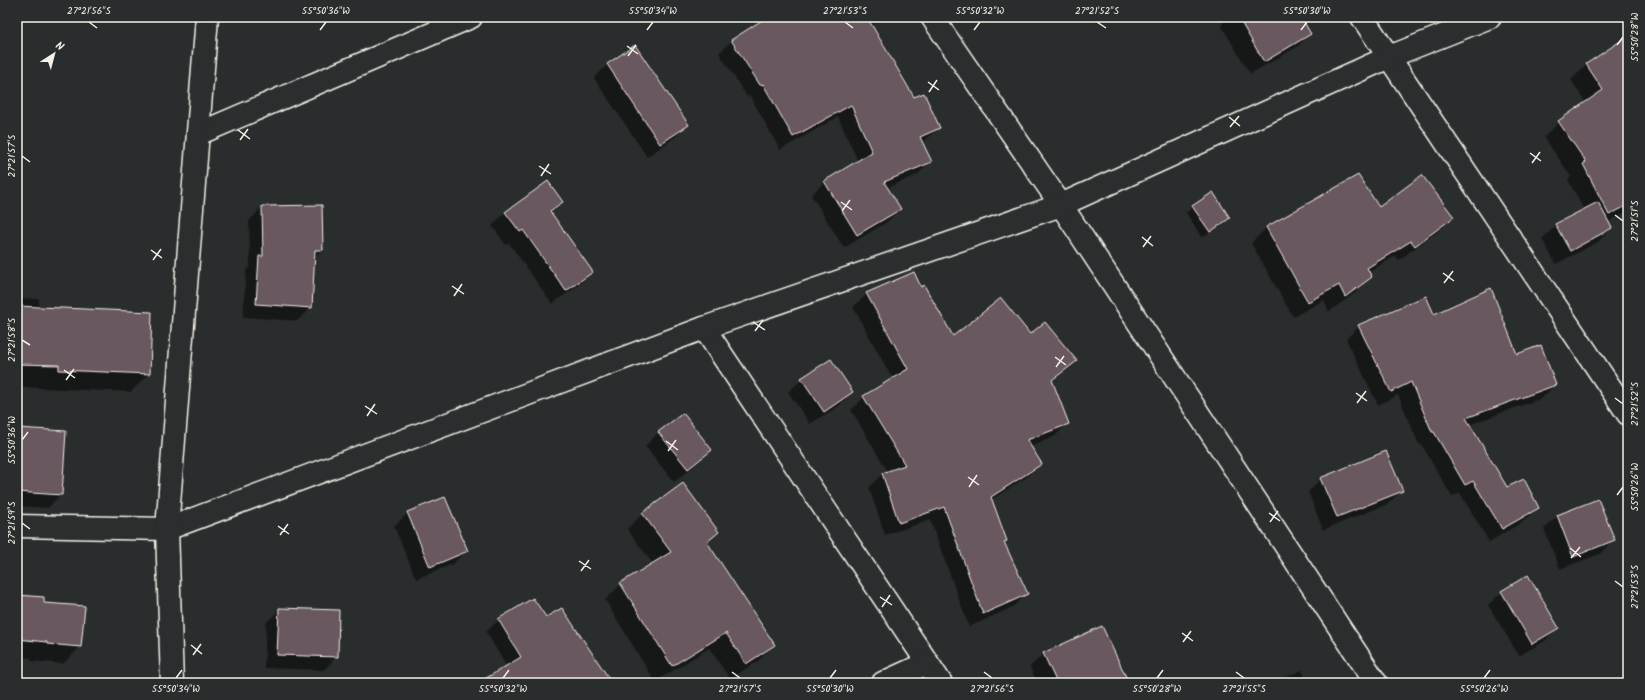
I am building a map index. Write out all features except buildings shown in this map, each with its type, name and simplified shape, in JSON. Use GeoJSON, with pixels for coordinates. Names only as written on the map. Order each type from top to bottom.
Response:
{"type":"FeatureCollection","features":[{"type":"Feature","properties":{"kind":"street"},"geometry":{"type":"LineString","coordinates":[[172,683],[167,529],[207,17]]}},
{"type":"Feature","properties":{"kind":"street"},"geometry":{"type":"LineString","coordinates":[[198,134],[471,17]]}},
{"type":"Feature","properties":{"kind":"street"},"geometry":{"type":"LineString","coordinates":[[932,17],[1061,205],[1376,683]]}},
{"type":"Feature","properties":{"kind":"street"},"geometry":{"type":"LineString","coordinates":[[1362,17],[1628,414]]}},
{"type":"Feature","properties":{"kind":"street"},"geometry":{"type":"LineString","coordinates":[[17,526],[167,529],[704,328],[1061,205],[1389,56],[1490,17]]}},
{"type":"Feature","properties":{"kind":"street"},"geometry":{"type":"LineString","coordinates":[[704,328],[941,683]]}},
{"type":"Feature","properties":{"kind":"street"},"geometry":{"type":"LineString","coordinates":[[883,683],[927,663]]}}]}
